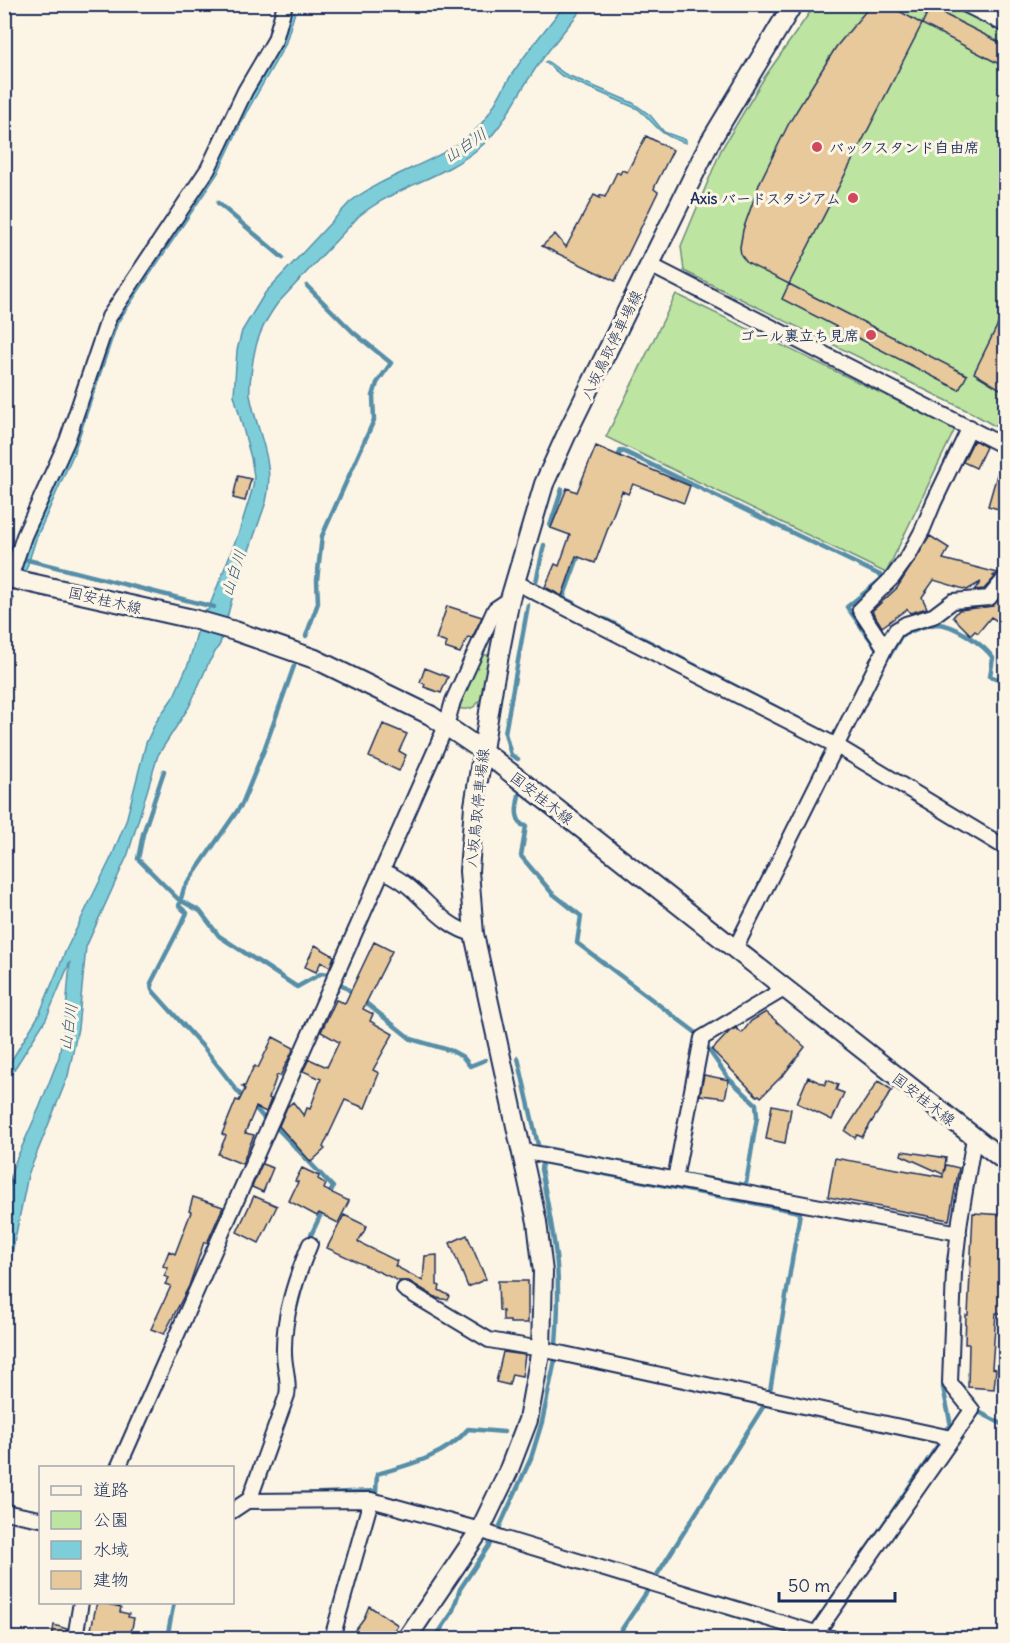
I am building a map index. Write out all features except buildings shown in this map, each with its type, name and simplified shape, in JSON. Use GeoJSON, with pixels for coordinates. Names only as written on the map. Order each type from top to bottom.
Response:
{"type":"FeatureCollection","features":[{"type":"Feature","properties":{"kind":"main road","name":"八坂鳥取停車場線"},"geometry":{"type":"LineString","coordinates":[[407,1638],[480,1530],[508,1472],[528,1420],[541,1349],[543,1272],[537,1222],[474,934],[470,891],[470,843],[483,751],[513,591],[544,484],[568,432],[710,142],[793,4]]}},
{"type":"Feature","properties":{"kind":"main road","name":"国安桂木線"},"geometry":{"type":"LineString","coordinates":[[7,578],[193,619],[235,631],[315,659],[430,715],[483,751],[1005,1161]]}},
{"type":"Feature","properties":{"kind":"street"},"geometry":{"type":"LineString","coordinates":[[7,578],[66,441],[109,317],[208,169],[245,92],[275,40],[285,4]]}},
{"type":"Feature","properties":{"kind":"street"},"geometry":{"type":"LineString","coordinates":[[964,4],[1005,26]]}},
{"type":"Feature","properties":{"kind":"street"},"geometry":{"type":"LineString","coordinates":[[650,265],[1005,447]]}},
{"type":"Feature","properties":{"kind":"street"},"geometry":{"type":"LineString","coordinates":[[885,648],[860,610],[893,577],[909,555],[969,427]]}},
{"type":"Feature","properties":{"kind":"street"},"geometry":{"type":"LineString","coordinates":[[735,950],[896,630],[906,624],[933,616],[953,601],[989,598],[1005,577]]}},
{"type":"Feature","properties":{"kind":"street"},"geometry":{"type":"LineString","coordinates":[[118,1466],[446,726],[453,701],[495,609],[513,591],[837,746],[1005,848]]}},
{"type":"Feature","properties":{"kind":"street"},"geometry":{"type":"LineString","coordinates":[[382,870],[401,879],[462,931],[474,934]]}},
{"type":"Feature","properties":{"kind":"street"},"geometry":{"type":"LineString","coordinates":[[675,1179],[702,1038],[784,988]]}},
{"type":"Feature","properties":{"kind":"street"},"geometry":{"type":"LineString","coordinates":[[815,1636],[972,1410],[950,1383],[954,1272],[974,1138]]}},
{"type":"Feature","properties":{"kind":"street"},"geometry":{"type":"LineString","coordinates":[[522,1151],[959,1233]]}},
{"type":"Feature","properties":{"kind":"street"},"geometry":{"type":"LineString","coordinates":[[249,1501],[287,1395],[284,1352],[287,1316],[300,1269],[310,1244]]}},
{"type":"Feature","properties":{"kind":"street"},"geometry":{"type":"LineString","coordinates":[[404,1289],[489,1340],[541,1349],[951,1438]]}},
{"type":"Feature","properties":{"kind":"street"},"geometry":{"type":"LineString","coordinates":[[332,1638],[371,1500]]}},
{"type":"Feature","properties":{"kind":"street"},"geometry":{"type":"LineString","coordinates":[[234,1510],[249,1501],[371,1500],[480,1530],[815,1636],[832,1638]]}},
{"type":"Feature","properties":{"kind":"street"},"geometry":{"type":"LineString","coordinates":[[4,1512],[39,1519]]}},
{"type":"Feature","properties":{"kind":"street"},"geometry":{"type":"LineString","coordinates":[[75,1638],[81,1604]]}},
{"type":"Feature","properties":{"kind":"green space","name":"Axis バードスタジアム"},"geometry":{"type":"Polygon","coordinates":[[[815,5],[949,5],[1005,33],[1005,432],[972,413],[684,271],[681,246],[721,150],[764,78],[815,5]]]}},
{"type":"Feature","properties":{"kind":"green space"},"geometry":{"type":"Polygon","coordinates":[[[676,294],[955,429],[886,573],[606,437],[676,294]]]}},
{"type":"Feature","properties":{"kind":"green space"},"geometry":{"type":"Polygon","coordinates":[[[479,653],[491,656],[483,693],[474,707],[466,709],[456,707],[479,653]]]}},
{"type":"Feature","properties":{"kind":"water","name":"山白川"},"geometry":{"type":"Polygon","coordinates":[[[565,5],[585,5],[544,56],[487,141],[450,167],[388,197],[359,216],[277,304],[260,334],[253,358],[250,392],[269,473],[266,502],[232,599],[220,644],[209,662],[189,707],[158,755],[128,854],[86,947],[78,1028],[68,1076],[28,1175],[5,1288],[4,1207],[13,1167],[59,1057],[70,962],[46,1019],[5,1084],[5,1071],[39,1015],[66,950],[112,856],[126,821],[146,743],[156,722],[174,696],[189,662],[201,618],[204,611],[208,610],[239,532],[253,487],[254,476],[234,395],[237,350],[242,331],[265,293],[350,202],[379,184],[441,154],[477,129],[518,65],[565,5]]]}},
{"type":"Feature","properties":{"kind":"water"},"geometry":{"type":"Polygon","coordinates":[[[291,12],[295,12],[285,45],[245,115],[218,173],[118,322],[73,455],[36,539],[25,573],[21,572],[32,536],[69,452],[116,319],[214,170],[243,109],[282,43],[291,12]]]}},
{"type":"Feature","properties":{"kind":"water"},"geometry":{"type":"Polygon","coordinates":[[[547,61],[565,74],[633,103],[650,115],[664,132],[686,140],[686,143],[663,133],[638,109],[562,76],[545,62],[547,61]]]}},
{"type":"Feature","properties":{"kind":"waterway"},"geometry":{"type":"LineString","coordinates":[[981,4],[1006,17]]}},
{"type":"Feature","properties":{"kind":"waterway"},"geometry":{"type":"LineString","coordinates":[[218,203],[283,258]]}},
{"type":"Feature","properties":{"kind":"waterway"},"geometry":{"type":"LineString","coordinates":[[306,636],[318,603],[317,580],[322,536],[374,420],[373,396],[377,383],[391,363],[353,332],[307,286]]}},
{"type":"Feature","properties":{"kind":"waterway"},"geometry":{"type":"LineString","coordinates":[[616,461],[621,450],[884,577],[847,607],[877,649]]}},
{"type":"Feature","properties":{"kind":"waterway"},"geometry":{"type":"LineString","coordinates":[[550,526],[562,489]]}},
{"type":"Feature","properties":{"kind":"waterway"},"geometry":{"type":"LineString","coordinates":[[536,582],[544,545]]}},
{"type":"Feature","properties":{"kind":"waterway"},"geometry":{"type":"LineString","coordinates":[[563,598],[580,552]]}},
{"type":"Feature","properties":{"kind":"waterway"},"geometry":{"type":"LineString","coordinates":[[28,560],[214,607]]}},
{"type":"Feature","properties":{"kind":"waterway"},"geometry":{"type":"LineString","coordinates":[[4,618],[12,599]]}},
{"type":"Feature","properties":{"kind":"waterway"},"geometry":{"type":"LineString","coordinates":[[565,599],[574,603]]}},
{"type":"Feature","properties":{"kind":"waterway"},"geometry":{"type":"LineString","coordinates":[[518,759],[511,755],[505,733],[528,605]]}},
{"type":"Feature","properties":{"kind":"waterway"},"geometry":{"type":"LineString","coordinates":[[605,619],[828,734]]}},
{"type":"Feature","properties":{"kind":"waterway"},"geometry":{"type":"LineString","coordinates":[[890,655],[901,636],[928,626],[944,625],[960,631],[983,647],[993,658],[990,676],[1006,682]]}},
{"type":"Feature","properties":{"kind":"waterway"},"geometry":{"type":"LineString","coordinates":[[244,1098],[205,1049],[152,990],[151,983],[187,913],[179,906],[184,888],[242,804],[294,666]]}},
{"type":"Feature","properties":{"kind":"waterway"},"geometry":{"type":"LineString","coordinates":[[164,771],[143,834],[138,859],[178,899],[200,911],[219,936],[297,987],[322,973],[328,974],[354,994]]}},
{"type":"Feature","properties":{"kind":"waterway"},"geometry":{"type":"LineString","coordinates":[[519,795],[517,814],[519,822],[526,826],[521,856],[552,893],[581,916],[577,943],[699,1035]]}},
{"type":"Feature","properties":{"kind":"waterway"},"geometry":{"type":"LineString","coordinates":[[361,999],[411,1039],[452,1051],[463,1057],[470,1066],[485,1060]]}},
{"type":"Feature","properties":{"kind":"waterway"},"geometry":{"type":"LineString","coordinates":[[706,1046],[729,1079],[756,1104],[757,1117],[746,1184]]}},
{"type":"Feature","properties":{"kind":"waterway"},"geometry":{"type":"LineString","coordinates":[[518,1058],[538,1145]]}},
{"type":"Feature","properties":{"kind":"waterway"},"geometry":{"type":"LineString","coordinates":[[253,1105],[263,1117]]}},
{"type":"Feature","properties":{"kind":"waterway"},"geometry":{"type":"LineString","coordinates":[[276,1127],[333,1187],[328,1197]]}},
{"type":"Feature","properties":{"kind":"waterway"},"geometry":{"type":"LineString","coordinates":[[540,1147],[666,1171]]}},
{"type":"Feature","properties":{"kind":"waterway"},"geometry":{"type":"LineString","coordinates":[[543,1162],[799,1212]]}},
{"type":"Feature","properties":{"kind":"waterway"},"geometry":{"type":"LineString","coordinates":[[542,1164],[557,1265],[556,1344]]}},
{"type":"Feature","properties":{"kind":"waterway"},"geometry":{"type":"LineString","coordinates":[[687,1175],[745,1185]]}},
{"type":"Feature","properties":{"kind":"waterway"},"geometry":{"type":"LineString","coordinates":[[310,1237],[323,1210]]}},
{"type":"Feature","properties":{"kind":"waterway"},"geometry":{"type":"LineString","coordinates":[[770,1391],[800,1213]]}},
{"type":"Feature","properties":{"kind":"waterway"},"geometry":{"type":"LineString","coordinates":[[947,1288],[949,1255]]}},
{"type":"Feature","properties":{"kind":"waterway"},"geometry":{"type":"LineString","coordinates":[[295,1312],[302,1285]]}},
{"type":"Feature","properties":{"kind":"waterway"},"geometry":{"type":"LineString","coordinates":[[499,1528],[531,1458],[542,1422],[555,1360]]}},
{"type":"Feature","properties":{"kind":"waterway"},"geometry":{"type":"LineString","coordinates":[[944,1378],[943,1387],[951,1426],[946,1429]]}},
{"type":"Feature","properties":{"kind":"waterway"},"geometry":{"type":"LineString","coordinates":[[655,1578],[763,1407]]}},
{"type":"Feature","properties":{"kind":"waterway"},"geometry":{"type":"LineString","coordinates":[[977,1411],[1006,1426]]}},
{"type":"Feature","properties":{"kind":"waterway"},"geometry":{"type":"LineString","coordinates":[[298,1494],[376,1491],[377,1474],[438,1453],[468,1429],[504,1432]]}},
{"type":"Feature","properties":{"kind":"waterway"},"geometry":{"type":"LineString","coordinates":[[826,1608],[940,1442]]}},
{"type":"Feature","properties":{"kind":"waterway"},"geometry":{"type":"LineString","coordinates":[[435,1638],[452,1613],[460,1589],[490,1544]]}},
{"type":"Feature","properties":{"kind":"waterway"},"geometry":{"type":"LineString","coordinates":[[616,1638],[648,1590]]}},
{"type":"Feature","properties":{"kind":"waterway"},"geometry":{"type":"LineString","coordinates":[[167,1638],[174,1604]]}},
{"type":"Feature","properties":{"kind":"place","name":"バックスタンド自由席"},"geometry":{"type":"Point","coordinates":[817,147]}},
{"type":"Feature","properties":{"kind":"place","name":"Axis バードスタジアム"},"geometry":{"type":"Point","coordinates":[853,198]}},
{"type":"Feature","properties":{"kind":"place","name":"ゴール裏立ち見席"},"geometry":{"type":"Point","coordinates":[871,335]}}]}
